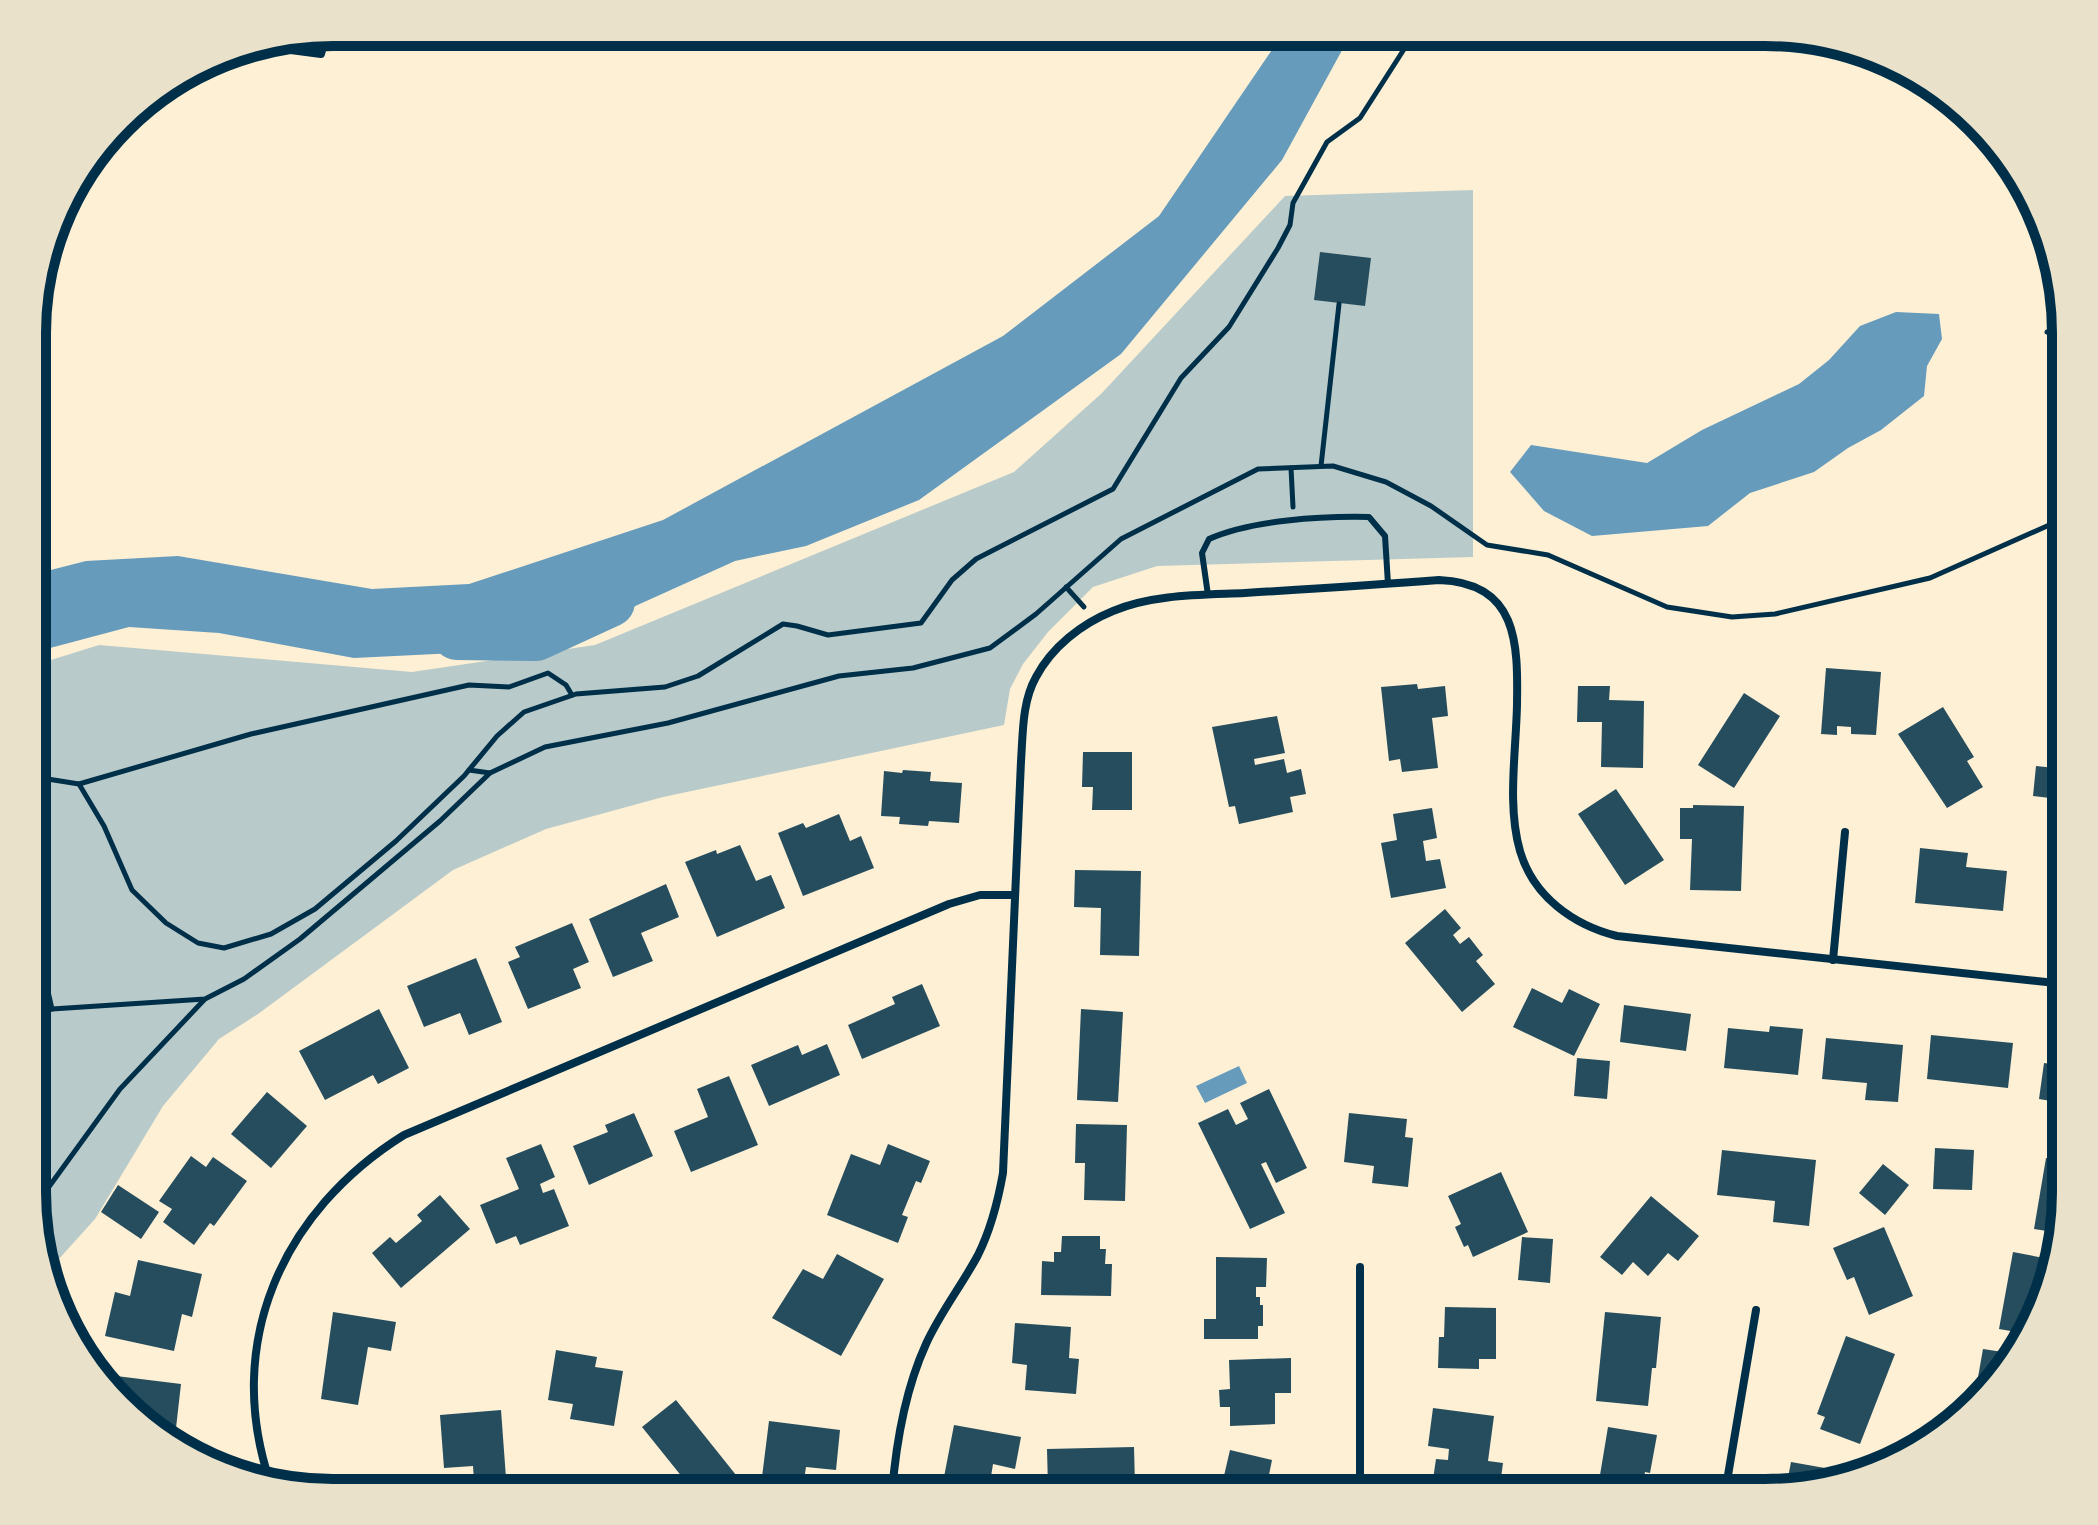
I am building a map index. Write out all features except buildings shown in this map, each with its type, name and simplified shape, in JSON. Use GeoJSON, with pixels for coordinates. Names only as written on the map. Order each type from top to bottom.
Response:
{"type":"FeatureCollection","features":[{"type":"Feature","properties":{"kind":"street"},"geometry":{"type":"LineString","coordinates":[[288,50],[321,54],[323,47]]}},
{"type":"Feature","properties":{"kind":"street"},"geometry":{"type":"LineString","coordinates":[[893,1479],[897,1446],[918,1365],[943,1310],[980,1251],[999,1195],[1006,1124],[1022,749],[1027,698],[1047,660],[1078,630],[1096,619],[1134,604],[1208,595],[1439,580],[1465,582],[1489,595],[1500,606],[1515,634],[1518,666],[1517,834],[1527,868],[1558,908],[1586,926],[1617,936],[2052,983]]}},
{"type":"Feature","properties":{"kind":"street"},"geometry":{"type":"LineString","coordinates":[[1833,960],[1845,832]]}},
{"type":"Feature","properties":{"kind":"street"},"geometry":{"type":"LineString","coordinates":[[267,1471],[259,1444],[256,1410],[255,1373],[261,1326],[274,1283],[294,1242],[320,1205],[357,1168],[404,1135],[949,904],[980,895],[1015,895]]}},
{"type":"Feature","properties":{"kind":"street"},"geometry":{"type":"LineString","coordinates":[[1360,1267],[1361,1479]]}},
{"type":"Feature","properties":{"kind":"street"},"geometry":{"type":"LineString","coordinates":[[1727,1479],[1756,1310]]}},
{"type":"Feature","properties":{"kind":"lane"},"geometry":{"type":"LineString","coordinates":[[1208,595],[1202,553],[1209,539],[1234,528],[1343,517],[1369,517],[1385,536],[1388,584]]}},
{"type":"Feature","properties":{"kind":"path"},"geometry":{"type":"LineString","coordinates":[[79,784],[104,826],[132,890],[166,923],[198,943],[224,948],[271,934],[315,909],[396,841],[524,712],[572,695],[665,687],[698,676],[783,624],[828,635],[921,623],[952,580],[976,559],[1113,489],[1181,378],[1229,327],[1278,248],[1290,225],[1293,203],[1319,153],[1327,142],[1360,118],[1406,46]]}},
{"type":"Feature","properties":{"kind":"path"},"geometry":{"type":"LineString","coordinates":[[1321,466],[1339,304]]}},
{"type":"Feature","properties":{"kind":"path"},"geometry":{"type":"LineString","coordinates":[[2047,332],[2052,333]]}},
{"type":"Feature","properties":{"kind":"path"},"geometry":{"type":"LineString","coordinates":[[46,1191],[120,1089],[205,999],[244,979],[300,939],[440,821],[490,773],[545,747],[668,723],[839,676],[913,668],[990,648],[1036,614],[1121,539],[1258,469],[1333,466],[1386,482],[1431,506],[1487,545],[1548,555],[1667,607],[1732,617],[1775,614],[1930,578],[2052,524]]}},
{"type":"Feature","properties":{"kind":"path"},"geometry":{"type":"LineString","coordinates":[[1291,468],[1294,522]]}},
{"type":"Feature","properties":{"kind":"path"},"geometry":{"type":"LineString","coordinates":[[1066,587],[1096,619]]}},
{"type":"Feature","properties":{"kind":"path"},"geometry":{"type":"LineString","coordinates":[[46,779],[79,784],[251,734],[469,685],[509,687],[548,673],[566,685],[572,695]]}},
{"type":"Feature","properties":{"kind":"path"},"geometry":{"type":"LineString","coordinates":[[468,770],[490,773]]}},
{"type":"Feature","properties":{"kind":"path"},"geometry":{"type":"LineString","coordinates":[[46,986],[52,1009]]}},
{"type":"Feature","properties":{"kind":"path"},"geometry":{"type":"LineString","coordinates":[[46,1011],[205,999]]}},
{"type":"Feature","properties":{"kind":"shaded area"},"geometry":{"type":"Polygon","coordinates":[[[1473,190],[1473,557],[1157,566],[1093,587],[1048,632],[1023,664],[1010,689],[1004,725],[663,797],[546,829],[453,870],[258,1014],[219,1039],[163,1106],[95,1219],[55,1263],[48,1230],[46,1192],[46,662],[99,645],[412,672],[595,645],[1014,472],[1102,393],[1285,196],[1473,190]]]}},
{"type":"Feature","properties":{"kind":"water"},"geometry":{"type":"Polygon","coordinates":[[[1274,46],[1344,46],[1282,160],[1121,354],[919,500],[806,546],[735,561],[622,612],[456,653],[354,658],[219,633],[129,627],[46,649],[46,571],[86,561],[178,556],[372,589],[469,584],[663,520],[1003,336],[1159,216],[1274,46]]]}},
{"type":"Feature","properties":{"kind":"water"},"geometry":{"type":"Polygon","coordinates":[[[1896,312],[1939,314],[1942,339],[1927,366],[1924,396],[1881,430],[1814,472],[1750,493],[1708,526],[1592,536],[1544,511],[1510,472],[1531,445],[1647,463],[1702,430],[1799,384],[1829,360],[1860,326],[1896,312]]]}},
{"type":"Feature","properties":{"kind":"water"},"geometry":{"type":"Polygon","coordinates":[[[1239,1066],[1247,1083],[1205,1103],[1196,1086],[1239,1066]]]}},
{"type":"Feature","properties":{"kind":"waterway"},"geometry":{"type":"LineString","coordinates":[[457,635],[536,636],[610,602]]}}]}
